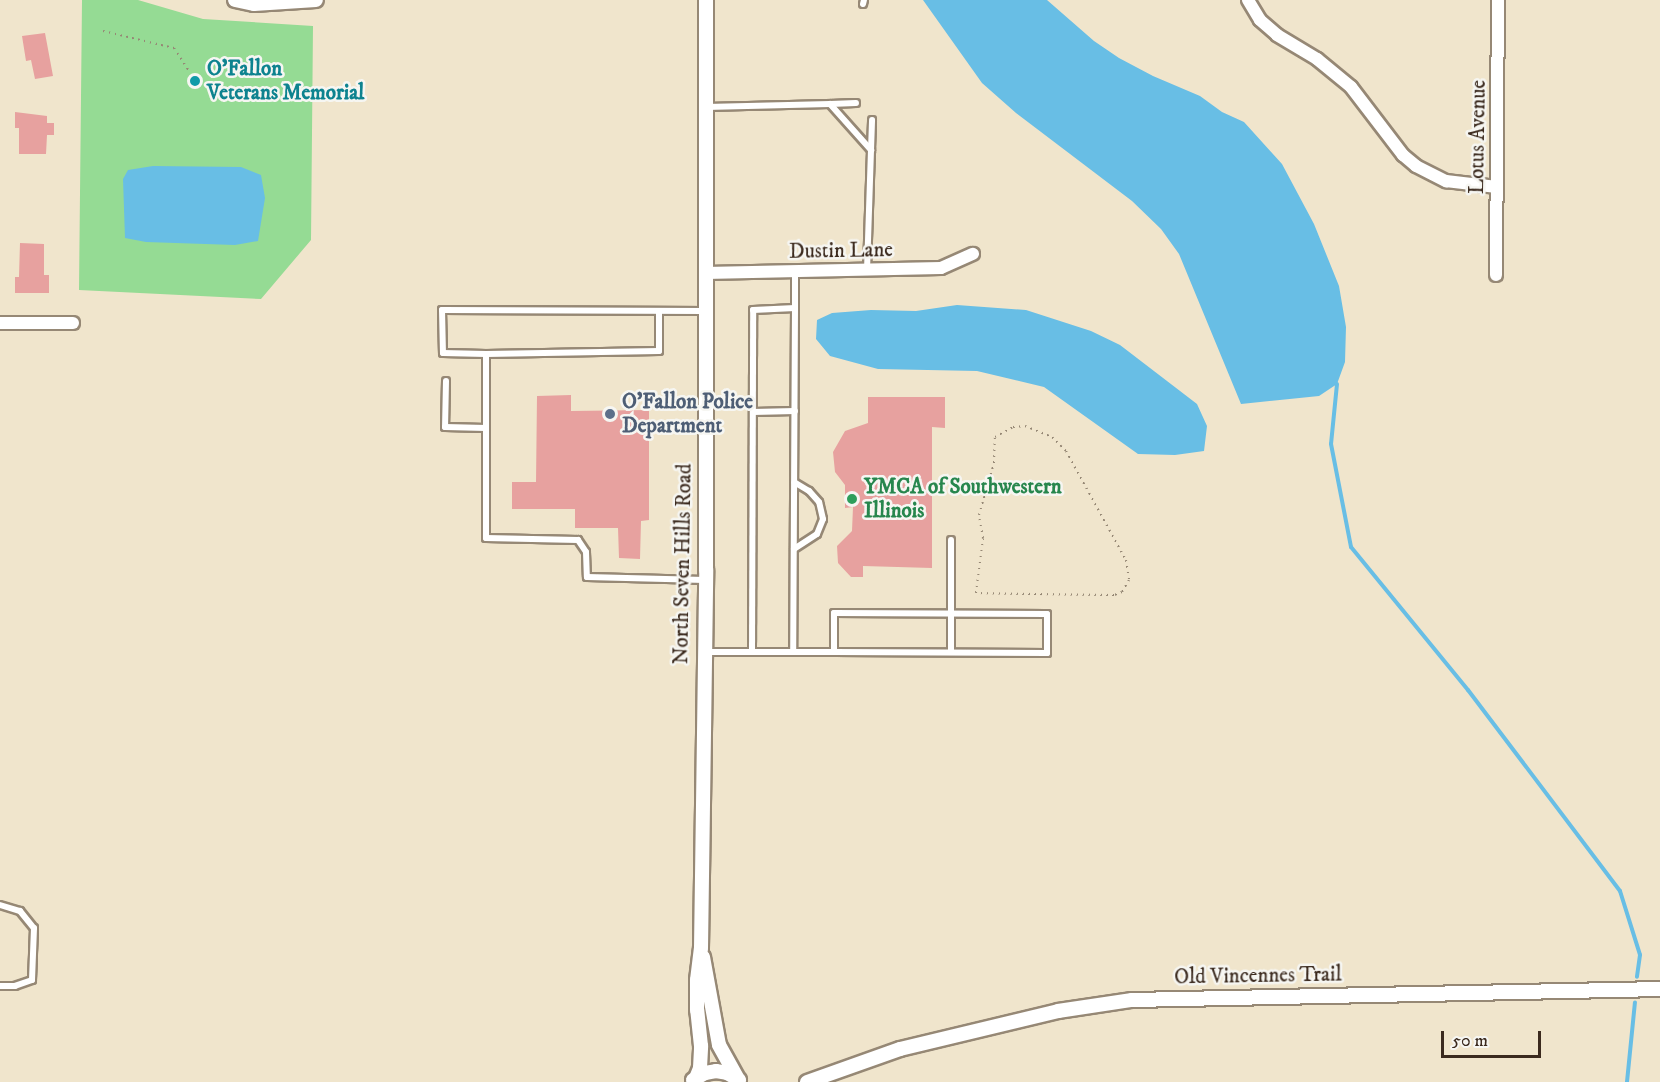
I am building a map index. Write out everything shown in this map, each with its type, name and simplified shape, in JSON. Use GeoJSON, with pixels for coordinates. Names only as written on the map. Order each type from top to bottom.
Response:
{"type":"FeatureCollection","features":[{"type":"Feature","properties":{"kind":"street"},"geometry":{"type":"LineString","coordinates":[[235,0],[254,4],[316,0]]}},
{"type":"Feature","properties":{"kind":"street","name":"North Seven Hills Road"},"geometry":{"type":"LineString","coordinates":[[694,1080],[700,1068],[701,1046],[697,1010],[701,948],[705,580],[706,0]]}},
{"type":"Feature","properties":{"kind":"street"},"geometry":{"type":"LineString","coordinates":[[1248,0],[1260,20],[1276,35],[1317,59],[1351,87],[1403,155],[1416,166],[1446,181],[1497,186]]}},
{"type":"Feature","properties":{"kind":"street","name":"Lotus Avenue"},"geometry":{"type":"LineString","coordinates":[[1496,275],[1498,0]]}},
{"type":"Feature","properties":{"kind":"street","name":"Dustin Lane"},"geometry":{"type":"LineString","coordinates":[[705,273],[941,268],[973,254]]}},
{"type":"Feature","properties":{"kind":"street"},"geometry":{"type":"LineString","coordinates":[[0,323],[73,323]]}},
{"type":"Feature","properties":{"kind":"street","name":"North Seven Hills Road"},"geometry":{"type":"LineString","coordinates":[[701,948],[719,1045],[739,1080]]}},
{"type":"Feature","properties":{"kind":"street","name":"Old Vincennes Trail"},"geometry":{"type":"LineString","coordinates":[[807,1082],[900,1049],[1059,1011],[1132,1000],[1660,989]]}},
{"type":"Feature","properties":{"kind":"street","name":"Old Vincennes Trail"},"geometry":{"type":"LineString","coordinates":[[833,1082],[863,1062]]}},
{"type":"Feature","properties":{"kind":"street"},"geometry":{"type":"LineString","coordinates":[[694,1080],[716,1071],[739,1080]]}},
{"type":"Feature","properties":{"kind":"lane"},"geometry":{"type":"LineString","coordinates":[[830,104],[871,150]]}},
{"type":"Feature","properties":{"kind":"lane"},"geometry":{"type":"LineString","coordinates":[[706,108],[856,104]]}},
{"type":"Feature","properties":{"kind":"lane"},"geometry":{"type":"LineString","coordinates":[[867,270],[872,120]]}},
{"type":"Feature","properties":{"kind":"lane"},"geometry":{"type":"LineString","coordinates":[[793,652],[795,271]]}},
{"type":"Feature","properties":{"kind":"lane"},"geometry":{"type":"LineString","coordinates":[[752,652],[753,310],[795,308]]}},
{"type":"Feature","properties":{"kind":"lane"},"geometry":{"type":"LineString","coordinates":[[659,311],[659,351],[443,353],[442,310],[705,311]]}},
{"type":"Feature","properties":{"kind":"lane"},"geometry":{"type":"LineString","coordinates":[[486,354],[486,538],[578,540],[586,552],[587,577],[705,580]]}},
{"type":"Feature","properties":{"kind":"lane"},"geometry":{"type":"LineString","coordinates":[[446,381],[446,427],[486,428]]}},
{"type":"Feature","properties":{"kind":"lane"},"geometry":{"type":"LineString","coordinates":[[753,412],[795,411]]}},
{"type":"Feature","properties":{"kind":"lane"},"geometry":{"type":"LineString","coordinates":[[794,482],[819,502],[823,519],[817,534],[794,549]]}},
{"type":"Feature","properties":{"kind":"lane"},"geometry":{"type":"LineString","coordinates":[[951,540],[951,652]]}},
{"type":"Feature","properties":{"kind":"lane"},"geometry":{"type":"LineString","coordinates":[[703,652],[1047,653],[1047,614],[834,613],[834,652]]}},
{"type":"Feature","properties":{"kind":"lane"},"geometry":{"type":"LineString","coordinates":[[0,905],[20,911],[34,928],[32,980],[15,986],[0,986]]}},
{"type":"Feature","properties":{"kind":"path"},"geometry":{"type":"LineString","coordinates":[[103,30],[174,48],[189,71]]}},
{"type":"Feature","properties":{"kind":"path"},"geometry":{"type":"LineString","coordinates":[[1025,426],[1038,430],[1052,437],[1066,451],[1126,560],[1129,580],[1122,592],[1114,596],[976,593],[983,538],[978,515],[994,463],[994,437],[1012,427],[1025,426]]}},
{"type":"Feature","properties":{"kind":"green space"},"geometry":{"type":"Polygon","coordinates":[[[82,0],[138,0],[203,19],[313,26],[311,240],[261,299],[79,290],[82,0]]]}},
{"type":"Feature","properties":{"kind":"water"},"geometry":{"type":"Polygon","coordinates":[[[923,0],[1047,0],[1094,41],[1119,58],[1153,76],[1200,96],[1222,112],[1244,122],[1282,164],[1314,224],[1339,286],[1346,327],[1345,362],[1337,384],[1319,396],[1241,404],[1179,254],[1161,229],[1132,201],[1016,113],[982,83],[923,0]]]}},
{"type":"Feature","properties":{"kind":"water"},"geometry":{"type":"Polygon","coordinates":[[[153,166],[241,167],[261,175],[265,198],[258,241],[235,245],[146,242],[125,238],[123,179],[128,170],[153,166]]]}},
{"type":"Feature","properties":{"kind":"water"},"geometry":{"type":"Polygon","coordinates":[[[957,305],[1026,310],[1091,331],[1120,345],[1197,404],[1207,426],[1204,451],[1175,455],[1138,454],[1044,387],[977,371],[878,369],[830,356],[816,339],[817,320],[832,313],[871,310],[916,311],[957,305]]]}},
{"type":"Feature","properties":{"kind":"building"},"geometry":{"type":"Polygon","coordinates":[[[45,33],[53,76],[35,79],[31,60],[26,61],[22,36],[45,33]]]}},
{"type":"Feature","properties":{"kind":"building"},"geometry":{"type":"Polygon","coordinates":[[[15,112],[47,116],[47,123],[54,123],[54,135],[47,135],[46,154],[19,154],[19,128],[15,128],[15,112]]]}},
{"type":"Feature","properties":{"kind":"building"},"geometry":{"type":"Polygon","coordinates":[[[20,243],[44,244],[44,275],[49,275],[49,293],[15,293],[15,277],[19,277],[20,243]]]}},
{"type":"Feature","properties":{"kind":"building"},"geometry":{"type":"Polygon","coordinates":[[[571,395],[571,411],[649,410],[649,520],[641,521],[640,559],[619,558],[618,528],[575,528],[575,509],[512,509],[512,482],[536,482],[537,396],[571,395]]]}},
{"type":"Feature","properties":{"kind":"building"},"geometry":{"type":"Polygon","coordinates":[[[868,397],[945,397],[945,428],[932,427],[932,568],[863,566],[863,577],[851,577],[838,563],[837,546],[852,531],[853,507],[845,508],[845,485],[835,472],[833,452],[845,431],[868,423],[868,397]]]}},
{"type":"Feature","properties":{"kind":"waterway"},"geometry":{"type":"LineString","coordinates":[[1337,384],[1331,444],[1351,547],[1468,690],[1620,891],[1640,955],[1637,977]]}},
{"type":"Feature","properties":{"kind":"waterway"},"geometry":{"type":"LineString","coordinates":[[1627,1082],[1635,1002]]}},
{"type":"Feature","properties":{"kind":"place","name":"O'Fallon Veterans Memorial"},"geometry":{"type":"Point","coordinates":[195,81]}},
{"type":"Feature","properties":{"kind":"place","name":"O'Fallon Police Department"},"geometry":{"type":"Point","coordinates":[610,414]}},
{"type":"Feature","properties":{"kind":"place","name":"YMCA of Southwestern Illinois"},"geometry":{"type":"Point","coordinates":[852,499]}}]}
